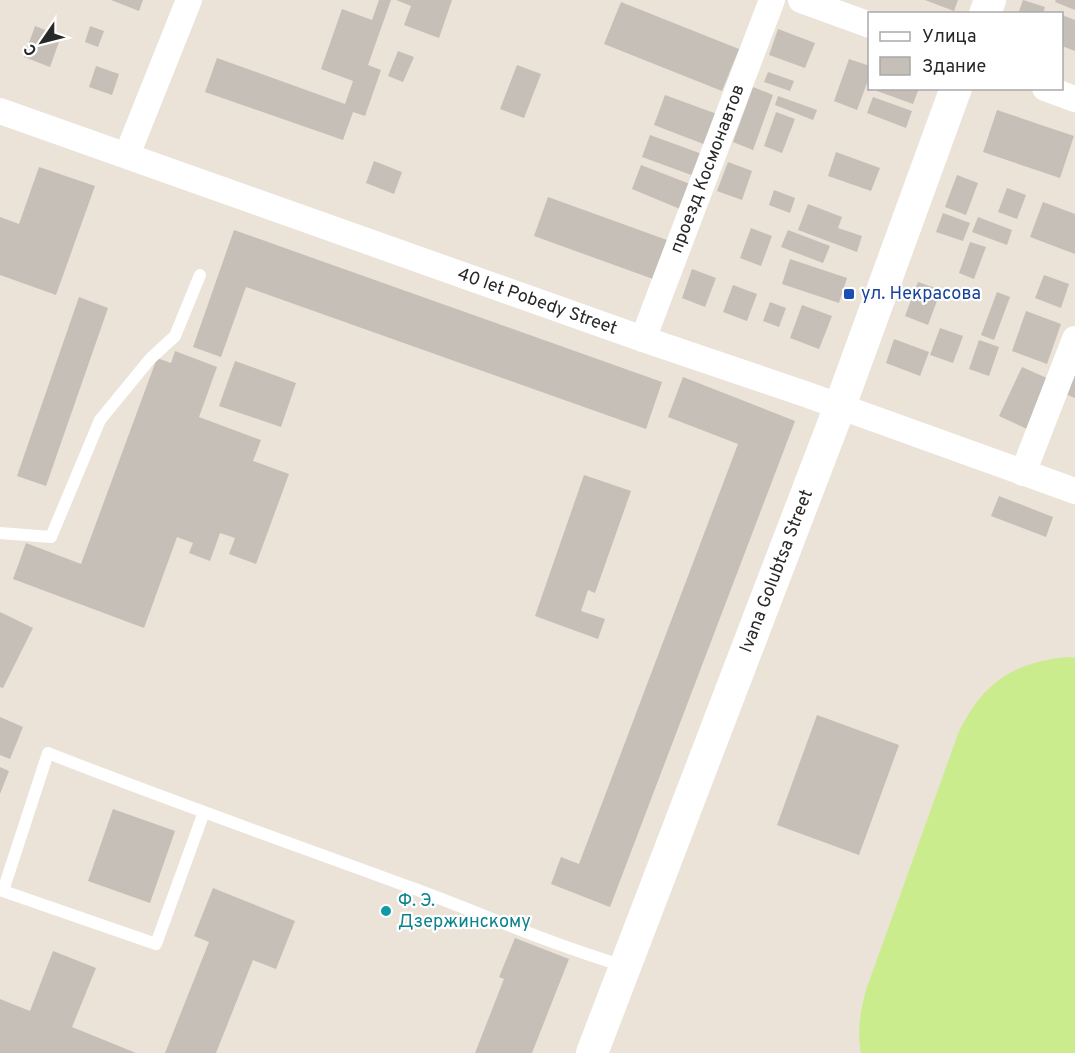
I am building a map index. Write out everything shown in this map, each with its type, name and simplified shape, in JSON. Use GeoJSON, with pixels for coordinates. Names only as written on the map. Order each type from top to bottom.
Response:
{"type":"FeatureCollection","features":[{"type":"Feature","properties":{"kind":"street"},"geometry":{"type":"LineString","coordinates":[[127,155],[189,0]]}},
{"type":"Feature","properties":{"kind":"street","name":"проезд Космонавтов"},"geometry":{"type":"LineString","coordinates":[[643,339],[772,0]]}},
{"type":"Feature","properties":{"kind":"street"},"geometry":{"type":"LineString","coordinates":[[801,0],[868,24]]}},
{"type":"Feature","properties":{"kind":"street","name":"Ivana Golubtsa Street"},"geometry":{"type":"LineString","coordinates":[[592,1053],[840,406],[955,90]]}},
{"type":"Feature","properties":{"kind":"street"},"geometry":{"type":"LineString","coordinates":[[1050,90],[1075,99]]}},
{"type":"Feature","properties":{"kind":"street","name":"40 let Pobedy Street"},"geometry":{"type":"LineString","coordinates":[[0,111],[643,339],[840,406],[1075,491]]}},
{"type":"Feature","properties":{"kind":"street"},"geometry":{"type":"LineString","coordinates":[[1023,473],[1075,339]]}},
{"type":"Feature","properties":{"kind":"lane"},"geometry":{"type":"LineString","coordinates":[[0,533],[51,537],[100,420],[150,359],[175,336],[200,275]]}},
{"type":"Feature","properties":{"kind":"lane"},"geometry":{"type":"LineString","coordinates":[[204,812],[156,944],[3,891],[48,753],[593,957],[625,966]]}},
{"type":"Feature","properties":{"kind":"green space"},"geometry":{"type":"Polygon","coordinates":[[[1068,657],[1075,658],[1075,1053],[861,1053],[860,1022],[866,990],[958,734],[977,702],[1001,679],[1031,664],[1068,657]]]}},
{"type":"Feature","properties":{"kind":"building"},"geometry":{"type":"Polygon","coordinates":[[[111,0],[143,0],[139,11],[111,0]]]}},
{"type":"Feature","properties":{"kind":"building"},"geometry":{"type":"Polygon","coordinates":[[[379,0],[391,0],[368,65],[381,70],[365,116],[353,112],[343,140],[205,92],[217,58],[345,104],[353,81],[321,69],[342,9],[372,20],[379,0]]]}},
{"type":"Feature","properties":{"kind":"building"},"geometry":{"type":"Polygon","coordinates":[[[396,0],[452,0],[439,38],[404,25],[411,6],[396,0]]]}},
{"type":"Feature","properties":{"kind":"building"},"geometry":{"type":"Polygon","coordinates":[[[925,0],[958,0],[954,11],[925,0]]]}},
{"type":"Feature","properties":{"kind":"building"},"geometry":{"type":"Polygon","coordinates":[[[1023,0],[1045,7],[1044,12],[1019,12],[1023,0]]]}},
{"type":"Feature","properties":{"kind":"building"},"geometry":{"type":"Polygon","coordinates":[[[1056,0],[1075,0],[1075,10],[1055,2],[1056,0]]]}},
{"type":"Feature","properties":{"kind":"building"},"geometry":{"type":"Polygon","coordinates":[[[621,2],[739,49],[722,91],[604,44],[621,2]]]}},
{"type":"Feature","properties":{"kind":"building"},"geometry":{"type":"Polygon","coordinates":[[[1063,15],[1075,20],[1075,51],[1063,46],[1063,15]]]}},
{"type":"Feature","properties":{"kind":"building"},"geometry":{"type":"Polygon","coordinates":[[[35,26],[61,36],[50,67],[24,57],[35,26]]]}},
{"type":"Feature","properties":{"kind":"building"},"geometry":{"type":"Polygon","coordinates":[[[90,26],[104,31],[98,47],[85,42],[90,26]]]}},
{"type":"Feature","properties":{"kind":"building"},"geometry":{"type":"Polygon","coordinates":[[[778,29],[815,43],[805,68],[769,55],[778,29]]]}},
{"type":"Feature","properties":{"kind":"building"},"geometry":{"type":"Polygon","coordinates":[[[398,51],[414,57],[403,82],[388,76],[398,51]]]}},
{"type":"Feature","properties":{"kind":"building"},"geometry":{"type":"Polygon","coordinates":[[[849,59],[868,65],[868,80],[857,110],[834,101],[849,59]]]}},
{"type":"Feature","properties":{"kind":"building"},"geometry":{"type":"Polygon","coordinates":[[[517,65],[541,74],[524,118],[500,109],[517,65]]]}},
{"type":"Feature","properties":{"kind":"building"},"geometry":{"type":"Polygon","coordinates":[[[96,66],[119,74],[112,95],[89,87],[96,66]]]}},
{"type":"Feature","properties":{"kind":"building"},"geometry":{"type":"Polygon","coordinates":[[[768,72],[794,81],[790,91],[764,82],[768,72]]]}},
{"type":"Feature","properties":{"kind":"building"},"geometry":{"type":"Polygon","coordinates":[[[753,87],[773,95],[753,150],[733,142],[753,87]]]}},
{"type":"Feature","properties":{"kind":"building"},"geometry":{"type":"Polygon","coordinates":[[[877,90],[918,90],[913,104],[877,90]]]}},
{"type":"Feature","properties":{"kind":"building"},"geometry":{"type":"Polygon","coordinates":[[[665,95],[717,114],[706,145],[654,125],[665,95]]]}},
{"type":"Feature","properties":{"kind":"building"},"geometry":{"type":"Polygon","coordinates":[[[778,96],[817,110],[813,120],[775,105],[778,96]]]}},
{"type":"Feature","properties":{"kind":"building"},"geometry":{"type":"Polygon","coordinates":[[[873,97],[912,111],[906,128],[867,113],[873,97]]]}},
{"type":"Feature","properties":{"kind":"building"},"geometry":{"type":"Polygon","coordinates":[[[997,110],[1074,136],[1060,178],[983,152],[997,110]]]}},
{"type":"Feature","properties":{"kind":"building"},"geometry":{"type":"Polygon","coordinates":[[[776,112],[795,119],[782,153],[764,146],[776,112]]]}},
{"type":"Feature","properties":{"kind":"building"},"geometry":{"type":"Polygon","coordinates":[[[650,135],[702,154],[694,176],[642,157],[650,135]]]}},
{"type":"Feature","properties":{"kind":"building"},"geometry":{"type":"Polygon","coordinates":[[[836,152],[880,168],[871,191],[828,176],[836,152]]]}},
{"type":"Feature","properties":{"kind":"building"},"geometry":{"type":"Polygon","coordinates":[[[374,161],[402,172],[394,194],[366,183],[374,161]]]}},
{"type":"Feature","properties":{"kind":"building"},"geometry":{"type":"Polygon","coordinates":[[[728,162],[752,171],[742,200],[717,191],[728,162]]]}},
{"type":"Feature","properties":{"kind":"building"},"geometry":{"type":"Polygon","coordinates":[[[641,165],[690,184],[680,209],[632,189],[641,165]]]}},
{"type":"Feature","properties":{"kind":"building"},"geometry":{"type":"Polygon","coordinates":[[[39,167],[95,186],[56,295],[0,275],[0,217],[19,224],[39,167]]]}},
{"type":"Feature","properties":{"kind":"building"},"geometry":{"type":"Polygon","coordinates":[[[957,175],[978,183],[966,215],[945,207],[957,175]]]}},
{"type":"Feature","properties":{"kind":"building"},"geometry":{"type":"Polygon","coordinates":[[[1007,188],[1026,195],[1017,219],[998,212],[1007,188]]]}},
{"type":"Feature","properties":{"kind":"building"},"geometry":{"type":"Polygon","coordinates":[[[774,190],[795,198],[790,213],[769,205],[774,190]]]}},
{"type":"Feature","properties":{"kind":"building"},"geometry":{"type":"Polygon","coordinates":[[[548,197],[667,240],[653,279],[534,236],[548,197]]]}},
{"type":"Feature","properties":{"kind":"building"},"geometry":{"type":"Polygon","coordinates":[[[1043,202],[1075,214],[1075,254],[1030,237],[1043,202]]]}},
{"type":"Feature","properties":{"kind":"building"},"geometry":{"type":"Polygon","coordinates":[[[808,204],[842,217],[838,228],[862,236],[857,252],[798,230],[808,204]]]}},
{"type":"Feature","properties":{"kind":"building"},"geometry":{"type":"Polygon","coordinates":[[[943,213],[970,223],[963,241],[936,232],[943,213]]]}},
{"type":"Feature","properties":{"kind":"building"},"geometry":{"type":"Polygon","coordinates":[[[978,217],[1012,230],[1007,245],[972,232],[978,217]]]}},
{"type":"Feature","properties":{"kind":"building"},"geometry":{"type":"Polygon","coordinates":[[[751,228],[772,236],[761,266],[740,258],[751,228]]]}},
{"type":"Feature","properties":{"kind":"building"},"geometry":{"type":"Polygon","coordinates":[[[234,230],[662,382],[646,429],[246,287],[221,357],[193,347],[234,230]]]}},
{"type":"Feature","properties":{"kind":"building"},"geometry":{"type":"Polygon","coordinates":[[[788,230],[830,246],[823,263],[781,247],[788,230]]]}},
{"type":"Feature","properties":{"kind":"building"},"geometry":{"type":"Polygon","coordinates":[[[970,242],[986,247],[974,279],[959,273],[970,242]]]}},
{"type":"Feature","properties":{"kind":"building"},"geometry":{"type":"Polygon","coordinates":[[[790,259],[847,278],[839,303],[782,284],[790,259]]]}},
{"type":"Feature","properties":{"kind":"building"},"geometry":{"type":"Polygon","coordinates":[[[692,269],[716,278],[705,307],[682,298],[692,269]]]}},
{"type":"Feature","properties":{"kind":"building"},"geometry":{"type":"Polygon","coordinates":[[[1044,275],[1069,284],[1061,308],[1035,298],[1044,275]]]}},
{"type":"Feature","properties":{"kind":"building"},"geometry":{"type":"Polygon","coordinates":[[[918,282],[941,290],[928,325],[905,316],[918,282]]]}},
{"type":"Feature","properties":{"kind":"building"},"geometry":{"type":"Polygon","coordinates":[[[733,285],[757,294],[747,321],[723,312],[733,285]]]}},
{"type":"Feature","properties":{"kind":"building"},"geometry":{"type":"Polygon","coordinates":[[[997,292],[1010,297],[994,340],[981,335],[997,292]]]}},
{"type":"Feature","properties":{"kind":"building"},"geometry":{"type":"Polygon","coordinates":[[[79,297],[108,308],[46,486],[17,476],[79,297]]]}},
{"type":"Feature","properties":{"kind":"building"},"geometry":{"type":"Polygon","coordinates":[[[770,302],[786,308],[779,327],[763,321],[770,302]]]}},
{"type":"Feature","properties":{"kind":"building"},"geometry":{"type":"Polygon","coordinates":[[[802,305],[832,316],[819,349],[790,338],[802,305]]]}},
{"type":"Feature","properties":{"kind":"building"},"geometry":{"type":"Polygon","coordinates":[[[1026,311],[1061,324],[1047,364],[1012,351],[1026,311]]]}},
{"type":"Feature","properties":{"kind":"building"},"geometry":{"type":"Polygon","coordinates":[[[940,328],[963,336],[953,363],[930,355],[940,328]]]}},
{"type":"Feature","properties":{"kind":"building"},"geometry":{"type":"Polygon","coordinates":[[[894,339],[929,352],[920,376],[886,363],[894,339]]]}},
{"type":"Feature","properties":{"kind":"building"},"geometry":{"type":"Polygon","coordinates":[[[979,340],[999,347],[989,376],[969,369],[979,340]]]}},
{"type":"Feature","properties":{"kind":"building"},"geometry":{"type":"Polygon","coordinates":[[[175,351],[217,367],[199,417],[261,440],[253,461],[289,474],[256,564],[229,554],[235,538],[220,533],[210,561],[189,553],[193,543],[177,537],[144,628],[13,579],[26,543],[81,564],[157,358],[171,363],[175,351]]]}},
{"type":"Feature","properties":{"kind":"building"},"geometry":{"type":"Polygon","coordinates":[[[235,361],[296,383],[281,427],[219,406],[235,361]]]}},
{"type":"Feature","properties":{"kind":"building"},"geometry":{"type":"Polygon","coordinates":[[[1022,367],[1049,379],[1027,429],[999,416],[1022,367]]]}},
{"type":"Feature","properties":{"kind":"building"},"geometry":{"type":"Polygon","coordinates":[[[1075,368],[1075,398],[1065,394],[1075,368]]]}},
{"type":"Feature","properties":{"kind":"building"},"geometry":{"type":"Polygon","coordinates":[[[683,377],[795,421],[610,907],[551,884],[561,857],[579,864],[738,444],[668,417],[683,377]]]}},
{"type":"Feature","properties":{"kind":"building"},"geometry":{"type":"Polygon","coordinates":[[[584,475],[631,491],[595,593],[588,590],[581,611],[605,619],[598,639],[535,616],[584,475]]]}},
{"type":"Feature","properties":{"kind":"building"},"geometry":{"type":"Polygon","coordinates":[[[999,496],[1053,517],[1046,537],[991,516],[999,496]]]}},
{"type":"Feature","properties":{"kind":"building"},"geometry":{"type":"Polygon","coordinates":[[[0,612],[33,628],[3,688],[0,687],[0,612]]]}},
{"type":"Feature","properties":{"kind":"building"},"geometry":{"type":"Polygon","coordinates":[[[817,715],[899,745],[859,855],[777,825],[817,715]]]}},
{"type":"Feature","properties":{"kind":"building"},"geometry":{"type":"Polygon","coordinates":[[[0,717],[23,727],[10,759],[0,755],[0,717]]]}},
{"type":"Feature","properties":{"kind":"building"},"geometry":{"type":"Polygon","coordinates":[[[0,767],[9,771],[0,794],[0,767]]]}},
{"type":"Feature","properties":{"kind":"building"},"geometry":{"type":"Polygon","coordinates":[[[113,809],[175,831],[150,903],[88,881],[113,809]]]}},
{"type":"Feature","properties":{"kind":"building"},"geometry":{"type":"Polygon","coordinates":[[[213,888],[295,921],[276,969],[253,960],[216,1053],[165,1053],[209,942],[194,936],[213,888]]]}},
{"type":"Feature","properties":{"kind":"building"},"geometry":{"type":"Polygon","coordinates":[[[515,938],[569,959],[532,1053],[475,1053],[504,979],[499,977],[515,938]]]}},
{"type":"Feature","properties":{"kind":"building"},"geometry":{"type":"Polygon","coordinates":[[[53,951],[96,968],[72,1027],[136,1053],[0,1053],[0,999],[30,1011],[53,951]]]}},
{"type":"Feature","properties":{"kind":"place","name":"ул. Некрасова"},"geometry":{"type":"Point","coordinates":[849,294]}},
{"type":"Feature","properties":{"kind":"place","name":"Ф. Э. Дзержинскому"},"geometry":{"type":"Point","coordinates":[386,911]}}]}
